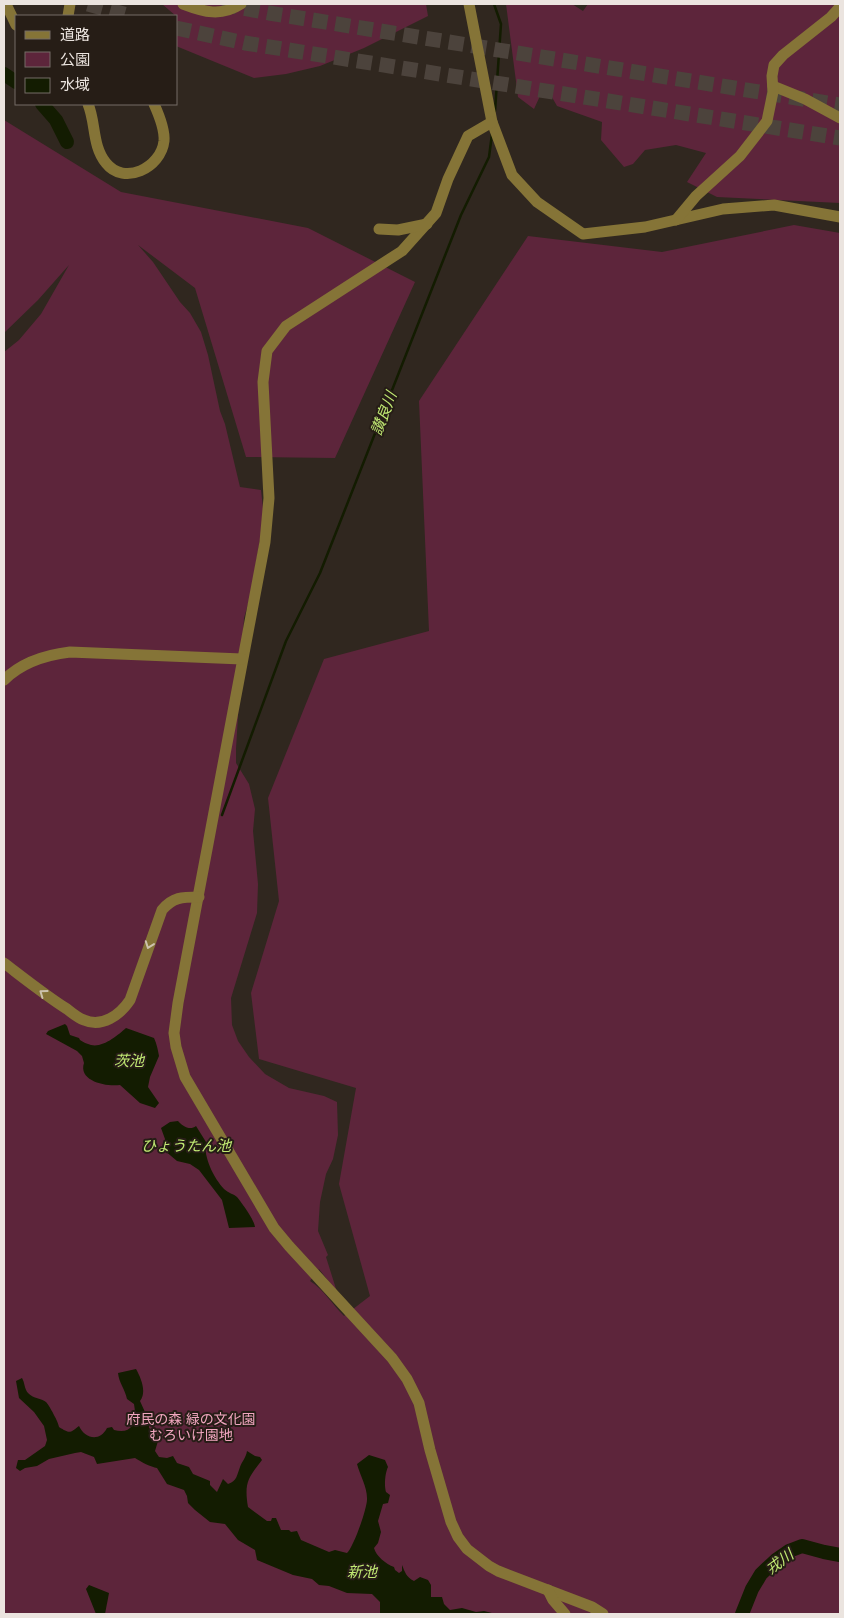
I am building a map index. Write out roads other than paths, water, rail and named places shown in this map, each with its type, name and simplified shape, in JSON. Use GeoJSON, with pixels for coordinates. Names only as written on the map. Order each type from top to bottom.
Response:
{"type":"FeatureCollection","features":[{"type":"Feature","properties":{"kind":"street"},"geometry":{"type":"LineString","coordinates":[[6,4],[15,23]]}},
{"type":"Feature","properties":{"kind":"street"},"geometry":{"type":"LineString","coordinates":[[184,4],[211,13],[223,12],[241,4]]}},
{"type":"Feature","properties":{"kind":"street"},"geometry":{"type":"LineString","coordinates":[[468,4],[492,122],[512,175],[536,202],[583,234],[645,227],[722,209],[774,205],[840,217]]}},
{"type":"Feature","properties":{"kind":"street"},"geometry":{"type":"LineString","coordinates":[[676,220],[696,196],[740,156],[767,121],[770,111],[774,65],[783,55],[831,17],[840,7]]}},
{"type":"Feature","properties":{"kind":"street"},"geometry":{"type":"LineString","coordinates":[[773,86],[805,99],[840,118]]}},
{"type":"Feature","properties":{"kind":"street"},"geometry":{"type":"LineString","coordinates":[[88,105],[96,144],[106,164],[116,172],[132,174],[153,163],[162,148],[164,139],[161,121],[154,105]]}},
{"type":"Feature","properties":{"kind":"street"},"geometry":{"type":"LineString","coordinates":[[492,122],[468,136],[448,179],[436,213],[402,251],[286,326],[267,351],[263,382],[269,498],[265,542],[178,1003],[174,1033],[176,1048],[185,1077],[274,1228],[392,1358],[407,1379],[419,1402],[430,1450],[451,1522],[458,1537],[467,1549],[489,1566],[592,1607],[602,1614]]}},
{"type":"Feature","properties":{"kind":"street"},"geometry":{"type":"LineString","coordinates":[[379,229],[398,230],[426,224]]}},
{"type":"Feature","properties":{"kind":"street"},"geometry":{"type":"LineString","coordinates":[[4,680],[21,666],[32,661],[50,654],[70,652],[242,659]]}},
{"type":"Feature","properties":{"kind":"street"},"geometry":{"type":"LineString","coordinates":[[4,963],[42,992],[84,1020],[97,1022],[108,1020],[124,1010],[130,1000],[162,910],[169,901],[184,897],[199,897]]}},
{"type":"Feature","properties":{"kind":"street"},"geometry":{"type":"LineString","coordinates":[[548,1590],[553,1600],[565,1614]]}},
{"type":"Feature","properties":{"kind":"water","name":"茨池"},"geometry":{"type":"Polygon","coordinates":[[[65,1024],[70,1035],[91,1045],[105,1043],[126,1028],[154,1038],[159,1056],[148,1087],[159,1103],[155,1108],[140,1103],[120,1085],[101,1084],[89,1078],[83,1069],[82,1056],[77,1051],[46,1034],[48,1031],[65,1024]]]}},
{"type":"Feature","properties":{"kind":"water","name":"ひょうたん池"},"geometry":{"type":"Polygon","coordinates":[[[178,1121],[186,1127],[196,1126],[206,1142],[208,1161],[217,1179],[227,1192],[237,1197],[251,1216],[255,1227],[229,1228],[222,1200],[199,1170],[190,1164],[177,1161],[164,1150],[165,1139],[161,1128],[170,1122],[178,1121]]]}},
{"type":"Feature","properties":{"kind":"water","name":"新池"},"geometry":{"type":"Polygon","coordinates":[[[136,1369],[143,1389],[140,1401],[149,1421],[149,1428],[157,1435],[158,1441],[155,1451],[159,1457],[167,1458],[173,1456],[177,1463],[189,1467],[193,1474],[210,1481],[210,1485],[217,1492],[223,1479],[228,1484],[235,1479],[247,1451],[260,1457],[262,1460],[248,1481],[248,1507],[267,1521],[276,1518],[281,1530],[297,1531],[301,1540],[329,1552],[335,1550],[347,1553],[350,1550],[363,1518],[367,1494],[357,1464],[369,1455],[385,1460],[388,1467],[385,1489],[390,1495],[388,1503],[383,1504],[378,1521],[381,1532],[378,1543],[374,1548],[379,1557],[394,1567],[399,1573],[402,1571],[402,1565],[407,1576],[414,1581],[420,1577],[428,1580],[431,1585],[431,1597],[442,1597],[444,1604],[450,1610],[462,1608],[476,1612],[484,1611],[496,1614],[380,1614],[380,1602],[372,1594],[347,1593],[329,1586],[319,1585],[312,1579],[293,1575],[257,1560],[255,1550],[238,1540],[225,1524],[210,1522],[188,1503],[184,1490],[167,1484],[157,1468],[135,1458],[97,1464],[94,1457],[81,1452],[49,1459],[37,1466],[20,1471],[16,1468],[18,1460],[25,1460],[45,1446],[47,1440],[44,1426],[34,1412],[19,1398],[16,1381],[22,1378],[28,1393],[46,1402],[54,1414],[59,1427],[70,1432],[79,1426],[85,1434],[97,1437],[107,1428],[112,1427],[114,1430],[121,1431],[133,1425],[135,1416],[134,1404],[127,1399],[118,1373],[136,1369]]]}},
{"type":"Feature","properties":{"kind":"water"},"geometry":{"type":"Polygon","coordinates":[[[89,1585],[109,1593],[105,1614],[96,1614],[86,1589],[89,1585]]]}},
{"type":"Feature","properties":{"kind":"waterway","name":"讃良川"},"geometry":{"type":"LineString","coordinates":[[494,4],[501,24],[495,111]]}},
{"type":"Feature","properties":{"kind":"waterway"},"geometry":{"type":"LineString","coordinates":[[4,74],[15,81]]}},
{"type":"Feature","properties":{"kind":"waterway"},"geometry":{"type":"LineString","coordinates":[[43,105],[56,120],[67,142]]}},
{"type":"Feature","properties":{"kind":"waterway","name":"讃良川"},"geometry":{"type":"LineString","coordinates":[[222,815],[286,641],[320,573],[461,215],[489,157],[492,134]]}},
{"type":"Feature","properties":{"kind":"waterway","name":"戎川"},"geometry":{"type":"LineString","coordinates":[[742,1614],[752,1589],[761,1574],[789,1551],[802,1546],[840,1555]]}},
{"type":"Feature","properties":{"kind":"tunnel"},"geometry":{"type":"LineString","coordinates":[[88,4],[127,15]]}},
{"type":"Feature","properties":{"kind":"tunnel"},"geometry":{"type":"LineString","coordinates":[[222,4],[840,105]]}},
{"type":"Feature","properties":{"kind":"tunnel"},"geometry":{"type":"LineString","coordinates":[[178,28],[245,43],[840,138]]}},
{"type":"Feature","properties":{"kind":"park label","name":"府民の森 緑の文化園 むろいけ園地"},"geometry":{"type":"Point","coordinates":[191,1426]}}]}
